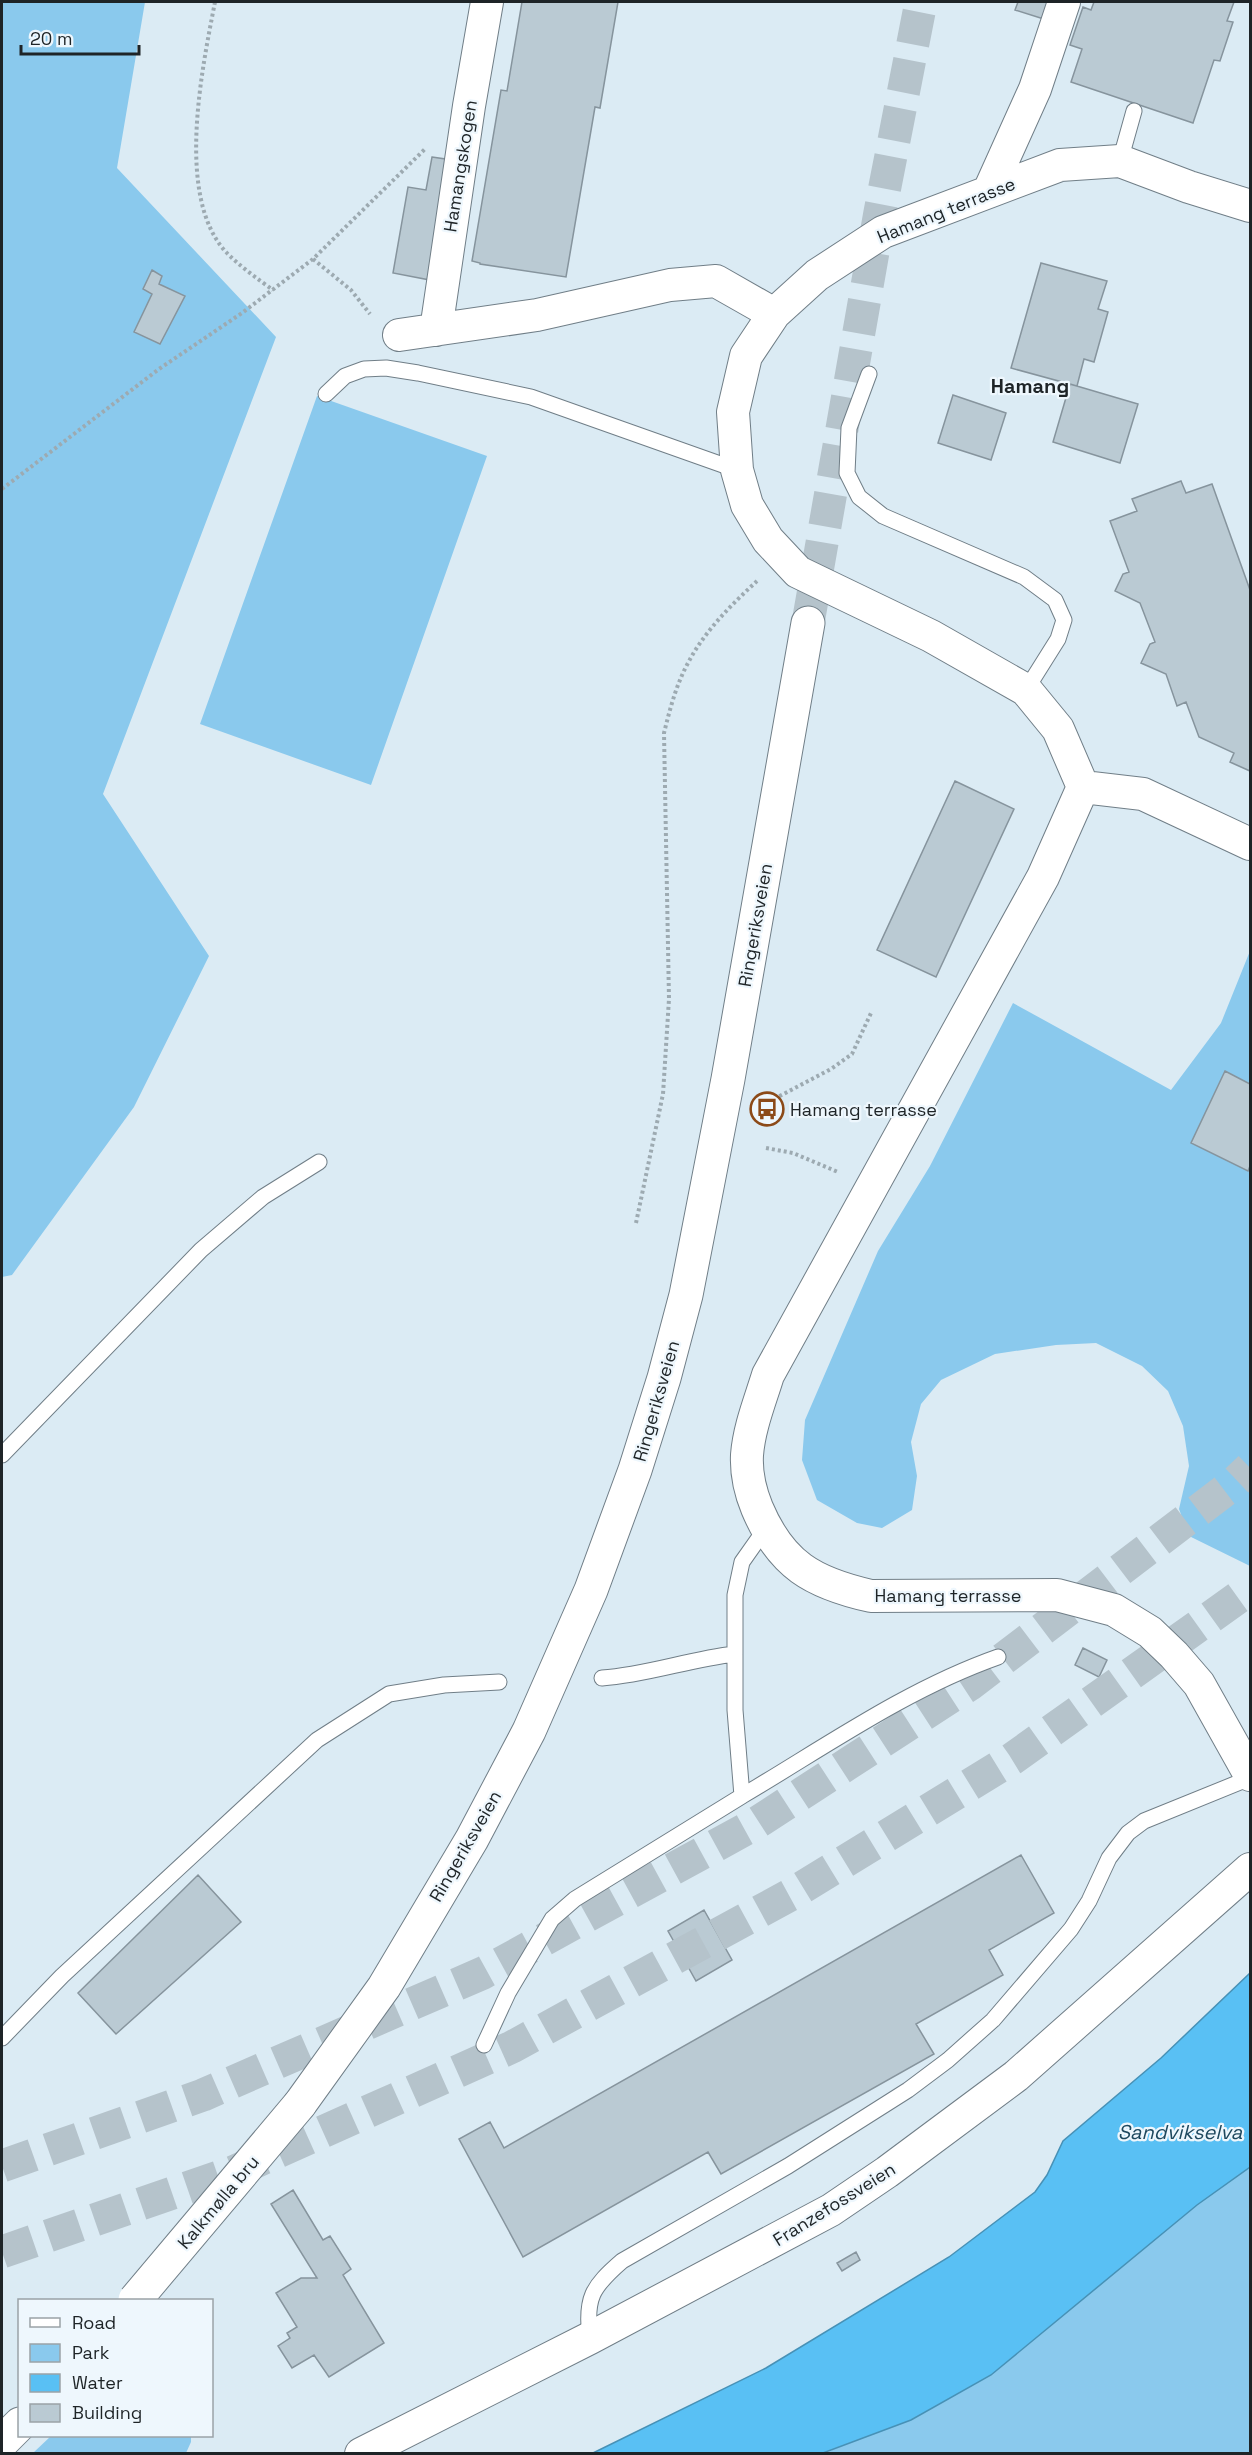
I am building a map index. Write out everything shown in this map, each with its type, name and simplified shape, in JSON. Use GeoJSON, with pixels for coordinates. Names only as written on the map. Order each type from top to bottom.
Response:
{"type":"FeatureCollection","features":[{"type":"Feature","properties":{"kind":"main road","name":"Ringeriksveien"},"geometry":{"type":"LineString","coordinates":[[300,2104],[384,1988],[477,1830],[529,1731],[615,1530],[664,1378],[686,1295],[728,1079],[808,623]]}},
{"type":"Feature","properties":{"kind":"main road","name":"Kalkmølla bru"},"geometry":{"type":"LineString","coordinates":[[137,2299],[300,2104]]}},
{"type":"Feature","properties":{"kind":"main road"},"geometry":{"type":"LineString","coordinates":[[2,2442],[18,2426]]}},
{"type":"Feature","properties":{"kind":"street","name":"Hamangskogen"},"geometry":{"type":"LineString","coordinates":[[436,330],[469,106],[487,2]]}},
{"type":"Feature","properties":{"kind":"street"},"geometry":{"type":"LineString","coordinates":[[989,190],[1035,89],[1064,2]]}},
{"type":"Feature","properties":{"kind":"street","name":"Hamang terrasse"},"geometry":{"type":"LineString","coordinates":[[1251,206],[1189,187],[1120,161],[1060,165],[883,232],[817,275],[774,314],[746,356],[733,412],[737,470],[747,505],[768,540],[798,572],[930,636],[1026,690],[1058,729],[1083,787],[1042,877],[768,1375],[755,1413],[747,1455],[749,1489],[766,1528],[788,1559],[815,1578],[842,1590],[871,1596],[1057,1595],[1114,1610],[1150,1632],[1199,1684],[1251,1777]]}},
{"type":"Feature","properties":{"kind":"street"},"geometry":{"type":"LineString","coordinates":[[399,335],[537,315],[669,285],[716,281],[774,314]]}},
{"type":"Feature","properties":{"kind":"street"},"geometry":{"type":"LineString","coordinates":[[1083,787],[1143,794],[1251,844]]}},
{"type":"Feature","properties":{"kind":"street","name":"Franzefossveien"},"geometry":{"type":"LineString","coordinates":[[360,2454],[590,2338],[831,2210],[887,2172],[1017,2076],[1148,1957],[1251,1869]]}},
{"type":"Feature","properties":{"kind":"lane"},"geometry":{"type":"LineString","coordinates":[[1120,161],[1134,111]]}},
{"type":"Feature","properties":{"kind":"lane"},"geometry":{"type":"LineString","coordinates":[[326,394],[345,376],[364,369],[386,368],[418,372],[531,397],[737,470]]}},
{"type":"Feature","properties":{"kind":"lane"},"geometry":{"type":"LineString","coordinates":[[869,374],[849,428],[847,472],[859,497],[883,516],[1024,577],[1055,600],[1064,620],[1058,639],[1026,690]]}},
{"type":"Feature","properties":{"kind":"lane"},"geometry":{"type":"LineString","coordinates":[[2,1455],[201,1250],[262,1197],[319,1162]]}},
{"type":"Feature","properties":{"kind":"lane"},"geometry":{"type":"LineString","coordinates":[[742,1796],[735,1710],[735,1595],[742,1562],[766,1528]]}},
{"type":"Feature","properties":{"kind":"lane"},"geometry":{"type":"LineString","coordinates":[[603,1678],[637,1674],[701,1658],[735,1654]]}},
{"type":"Feature","properties":{"kind":"lane"},"geometry":{"type":"LineString","coordinates":[[484,2045],[508,1994],[552,1918],[575,1899],[906,1699],[968,1667],[998,1657]]}},
{"type":"Feature","properties":{"kind":"lane"},"geometry":{"type":"LineString","coordinates":[[2,2038],[62,1976],[317,1740],[389,1694],[444,1684],[499,1682]]}},
{"type":"Feature","properties":{"kind":"lane"},"geometry":{"type":"LineString","coordinates":[[590,2338],[587,2314],[591,2296],[605,2276],[622,2261],[798,2160],[908,2090],[948,2060],[993,2020],[1071,1929],[1089,1901],[1109,1858],[1128,1833],[1153,1818],[1251,1777]]}},
{"type":"Feature","properties":{"kind":"path"},"geometry":{"type":"LineString","coordinates":[[215,2],[197,111],[198,192],[212,229],[226,252],[273,290]]}},
{"type":"Feature","properties":{"kind":"path"},"geometry":{"type":"LineString","coordinates":[[2,489],[150,376],[273,290],[313,259],[428,147]]}},
{"type":"Feature","properties":{"kind":"path"},"geometry":{"type":"LineString","coordinates":[[313,259],[351,290],[383,330],[399,335]]}},
{"type":"Feature","properties":{"kind":"path"},"geometry":{"type":"LineString","coordinates":[[636,1223],[663,1094],[669,999],[664,733],[674,696],[688,661],[726,610],[786,558]]}},
{"type":"Feature","properties":{"kind":"path"},"geometry":{"type":"LineString","coordinates":[[774,1099],[831,1069],[852,1054],[871,1012]]}},
{"type":"Feature","properties":{"kind":"path"},"geometry":{"type":"LineString","coordinates":[[766,1148],[793,1153],[840,1173],[870,1190]]}},
{"type":"Feature","properties":{"kind":"green space"},"geometry":{"type":"Polygon","coordinates":[[[2,2],[145,2],[117,168],[276,337],[103,794],[209,956],[134,1107],[12,1275],[2,1277],[2,2]]]}},
{"type":"Feature","properties":{"kind":"green space"},"geometry":{"type":"Polygon","coordinates":[[[317,396],[487,456],[371,785],[200,724],[317,396]]]}},
{"type":"Feature","properties":{"kind":"green space"},"geometry":{"type":"Polygon","coordinates":[[[1250,951],[1250,1566],[1189,1536],[1179,1509],[1189,1466],[1183,1426],[1168,1391],[1142,1366],[1096,1343],[1056,1345],[995,1354],[941,1380],[921,1404],[911,1442],[917,1476],[912,1510],[882,1528],[857,1523],[817,1500],[802,1460],[805,1420],[878,1251],[930,1166],[1013,1003],[1171,1090],[1221,1023],[1250,951]]]}},
{"type":"Feature","properties":{"kind":"green space"},"geometry":{"type":"Polygon","coordinates":[[[1250,2167],[1250,2453],[823,2454],[857,2439],[1250,2167]]]}},
{"type":"Feature","properties":{"kind":"green space"},"geometry":{"type":"Polygon","coordinates":[[[50,2437],[191,2437],[186,2453],[33,2453],[50,2437]]]}},
{"type":"Feature","properties":{"kind":"water","name":"Sandvikselva"},"geometry":{"type":"Polygon","coordinates":[[[1250,1973],[1250,2167],[1197,2205],[991,2375],[911,2420],[823,2453],[593,2453],[766,2368],[949,2257],[1035,2192],[1047,2175],[1063,2141],[1161,2058],[1250,1973]]]}},
{"type":"Feature","properties":{"kind":"building"},"geometry":{"type":"Polygon","coordinates":[[[522,2],[618,2],[600,108],[595,107],[566,277],[472,261],[501,90],[507,91],[522,2]]]}},
{"type":"Feature","properties":{"kind":"building"},"geometry":{"type":"Polygon","coordinates":[[[1018,2],[1053,2],[1047,20],[1015,10],[1018,2]]]}},
{"type":"Feature","properties":{"kind":"building"},"geometry":{"type":"Polygon","coordinates":[[[1094,2],[1234,2],[1227,21],[1233,22],[1220,61],[1214,60],[1193,123],[1071,82],[1082,49],[1070,45],[1083,7],[1091,10],[1094,2]]]}},
{"type":"Feature","properties":{"kind":"building"},"geometry":{"type":"Polygon","coordinates":[[[432,157],[452,160],[430,280],[393,273],[408,187],[426,190],[432,157]]]}},
{"type":"Feature","properties":{"kind":"building"},"geometry":{"type":"Polygon","coordinates":[[[1041,263],[1107,281],[1098,309],[1108,312],[1094,362],[1084,359],[1077,386],[1011,368],[1041,263]]]}},
{"type":"Feature","properties":{"kind":"building"},"geometry":{"type":"Polygon","coordinates":[[[152,270],[162,276],[159,284],[185,296],[160,344],[134,332],[152,294],[143,289],[152,270]]]}},
{"type":"Feature","properties":{"kind":"building"},"geometry":{"type":"Polygon","coordinates":[[[1070,384],[1138,404],[1120,463],[1053,442],[1070,384]]]}},
{"type":"Feature","properties":{"kind":"building"},"geometry":{"type":"Polygon","coordinates":[[[953,395],[1006,413],[991,460],[938,443],[953,395]]]}},
{"type":"Feature","properties":{"kind":"building"},"geometry":{"type":"Polygon","coordinates":[[[1181,481],[1186,493],[1212,484],[1250,590],[1250,771],[1230,762],[1234,753],[1199,737],[1186,702],[1177,706],[1166,674],[1141,663],[1150,644],[1155,642],[1140,603],[1115,591],[1123,574],[1129,572],[1110,521],[1137,511],[1132,499],[1181,481]]]}},
{"type":"Feature","properties":{"kind":"building"},"geometry":{"type":"Polygon","coordinates":[[[955,781],[1014,809],[936,977],[877,950],[955,781]]]}},
{"type":"Feature","properties":{"kind":"building"},"geometry":{"type":"Polygon","coordinates":[[[1225,1071],[1250,1084],[1250,1166],[1248,1171],[1191,1143],[1225,1071]]]}},
{"type":"Feature","properties":{"kind":"building"},"geometry":{"type":"Polygon","coordinates":[[[1083,1648],[1107,1660],[1099,1677],[1075,1665],[1083,1648]]]}},
{"type":"Feature","properties":{"kind":"building"},"geometry":{"type":"Polygon","coordinates":[[[1021,1855],[1054,1913],[989,1950],[1003,1975],[916,2024],[934,2054],[721,2174],[708,2152],[523,2257],[459,2139],[490,2122],[504,2148],[1021,1855]]]}},
{"type":"Feature","properties":{"kind":"building"},"geometry":{"type":"Polygon","coordinates":[[[198,1875],[241,1922],[116,2034],[78,1993],[198,1875]]]}},
{"type":"Feature","properties":{"kind":"building"},"geometry":{"type":"Polygon","coordinates":[[[704,1910],[732,1960],[696,1981],[668,1931],[704,1910]]]}},
{"type":"Feature","properties":{"kind":"building"},"geometry":{"type":"Polygon","coordinates":[[[293,2190],[323,2240],[330,2236],[351,2269],[343,2275],[384,2343],[329,2377],[314,2355],[292,2368],[278,2346],[290,2338],[287,2333],[297,2327],[276,2293],[301,2278],[317,2278],[271,2204],[293,2190]]]}},
{"type":"Feature","properties":{"kind":"building"},"geometry":{"type":"Polygon","coordinates":[[[856,2252],[860,2260],[842,2271],[837,2263],[856,2252]]]}},
{"type":"Feature","properties":{"kind":"tunnel"},"geometry":{"type":"LineString","coordinates":[[808,623],[880,212],[921,2]]}},
{"type":"Feature","properties":{"kind":"tunnel"},"geometry":{"type":"LineString","coordinates":[[2,2166],[203,2095],[483,1973],[755,1824],[969,1685],[1232,1485],[1250,1468]]}},
{"type":"Feature","properties":{"kind":"tunnel"},"geometry":{"type":"LineString","coordinates":[[2,2252],[233,2172],[512,2047],[790,1895],[1012,1759],[1250,1589]]}},
{"type":"Feature","properties":{"kind":"place","name":"Hamang terrasse"},"geometry":{"type":"Point","coordinates":[767,1109]}},
{"type":"Feature","properties":{"kind":"district","name":"Hamang"},"geometry":{"type":"Point","coordinates":[1030,386]}}]}
